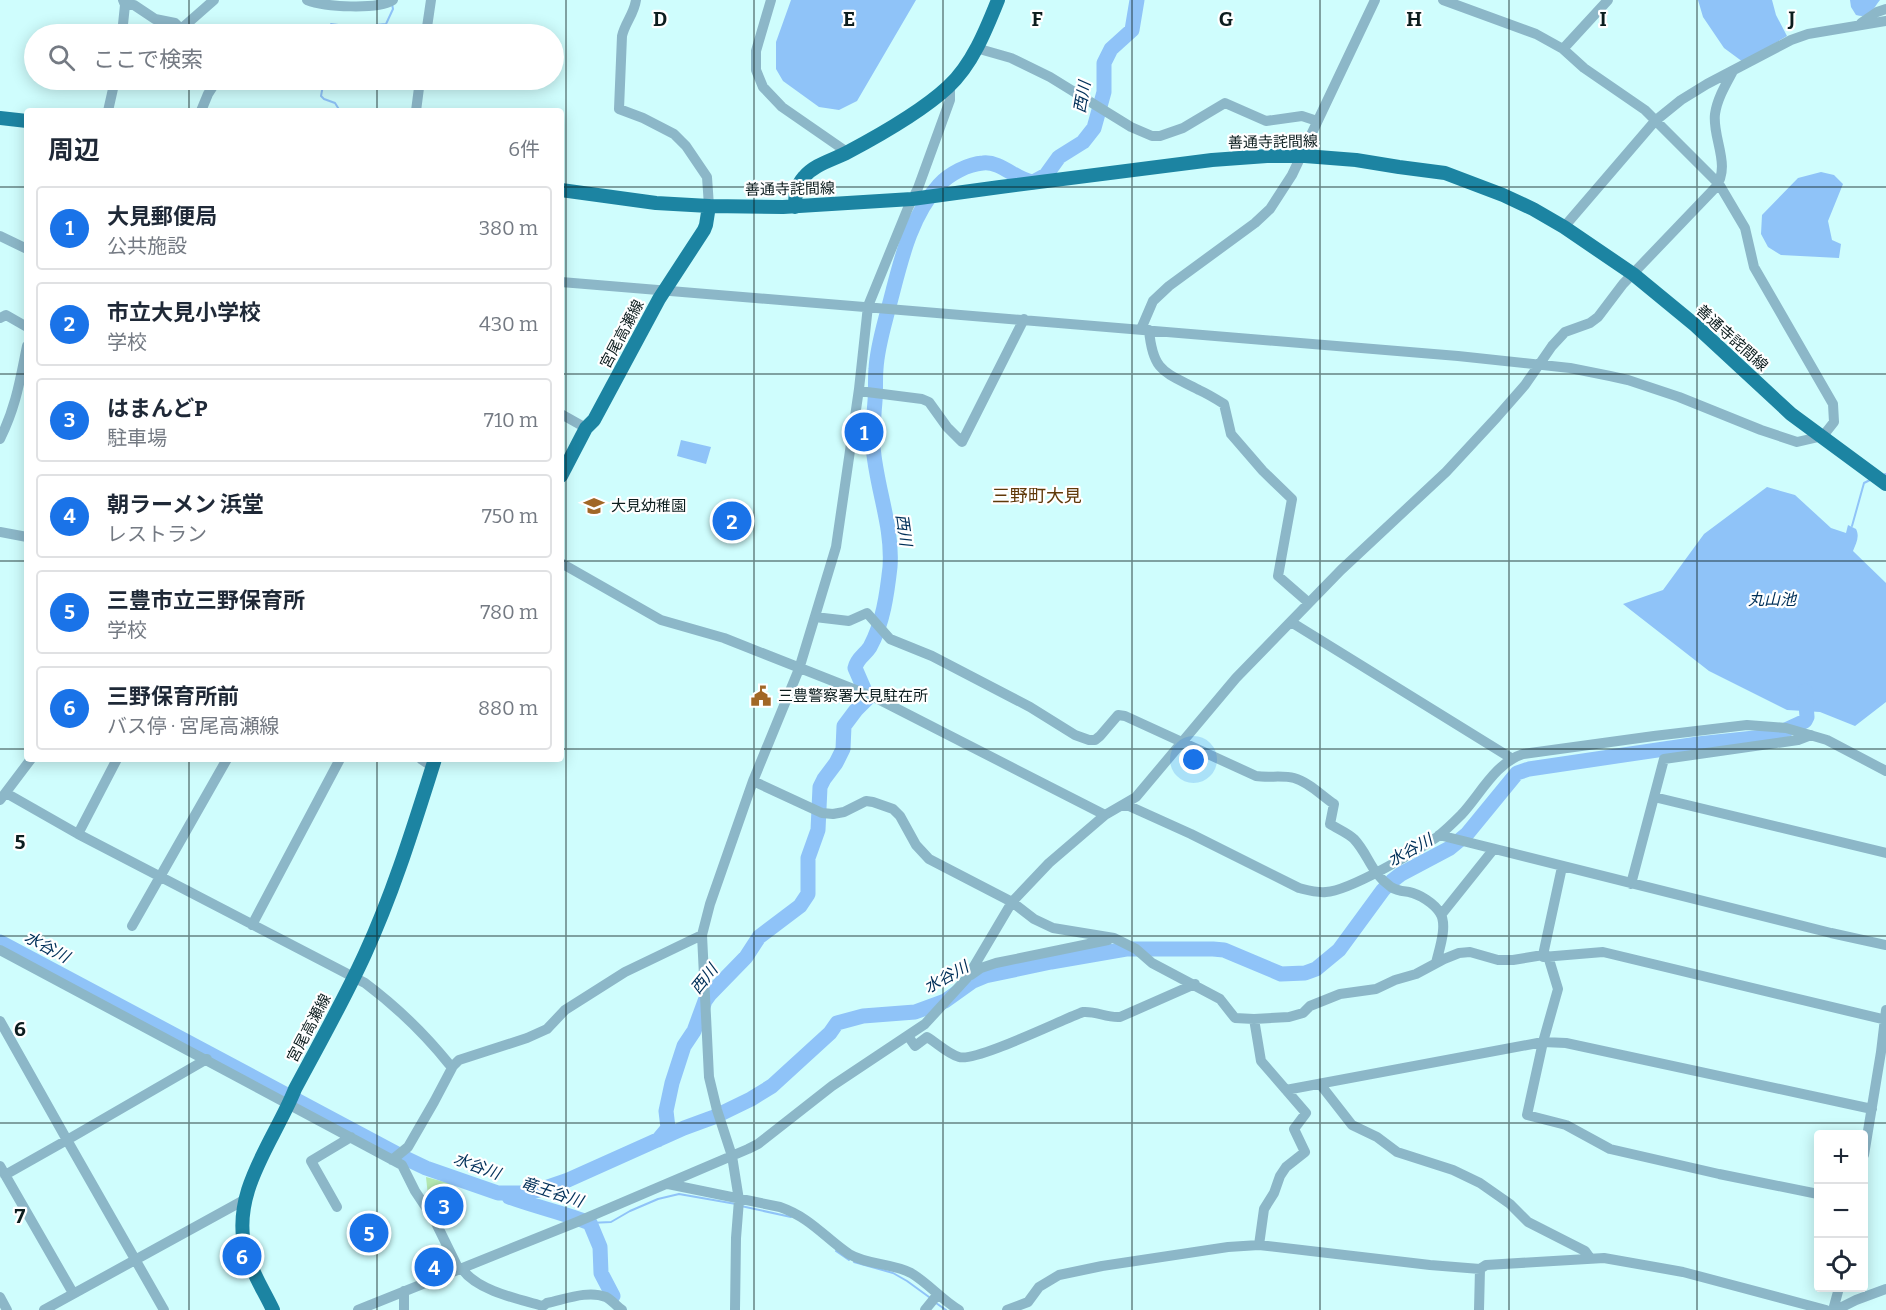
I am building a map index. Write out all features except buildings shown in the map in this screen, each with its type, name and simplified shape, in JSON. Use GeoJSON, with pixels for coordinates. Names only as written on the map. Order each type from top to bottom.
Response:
{"type":"FeatureCollection","features":[{"type":"Feature","properties":{"kind":"main road"},"geometry":{"type":"LineString","coordinates":[[795,207],[795,193],[798,184],[815,167],[847,152],[928,104],[950,86],[976,48],[998,0]]}},
{"type":"Feature","properties":{"kind":"main road"},"geometry":{"type":"LineString","coordinates":[[0,118],[24,121]]}},
{"type":"Feature","properties":{"kind":"main road","name":"善通寺詫間線"},"geometry":{"type":"LineString","coordinates":[[564,190],[710,206],[795,207],[912,200],[1212,160],[1267,156],[1301,155],[1356,160],[1445,173],[1533,209],[1564,227],[1633,274],[1695,326],[1791,414],[1886,484]]}},
{"type":"Feature","properties":{"kind":"main road","name":"宮尾高瀬線"},"geometry":{"type":"LineString","coordinates":[[564,471],[665,290],[704,230],[710,206]]}},
{"type":"Feature","properties":{"kind":"main road","name":"宮尾高瀬線"},"geometry":{"type":"LineString","coordinates":[[273,1310],[254,1275],[246,1252],[242,1234],[246,1199],[256,1168],[354,978],[392,888],[427,762]]}},
{"type":"Feature","properties":{"kind":"street"},"geometry":{"type":"LineString","coordinates":[[192,24],[214,0]]}},
{"type":"Feature","properties":{"kind":"street"},"geometry":{"type":"LineString","coordinates":[[307,0],[324,5],[375,6],[393,0]]}},
{"type":"Feature","properties":{"kind":"street"},"geometry":{"type":"LineString","coordinates":[[427,24],[431,0]]}},
{"type":"Feature","properties":{"kind":"street"},"geometry":{"type":"LineString","coordinates":[[636,0],[622,36],[619,109],[674,134],[686,146],[707,177],[710,206]]}},
{"type":"Feature","properties":{"kind":"street"},"geometry":{"type":"LineString","coordinates":[[771,0],[756,51],[756,70],[764,87],[782,107],[847,152]]}},
{"type":"Feature","properties":{"kind":"street"},"geometry":{"type":"LineString","coordinates":[[1309,603],[1278,576],[1292,499],[1231,435],[1224,404],[1167,375],[1158,363],[1145,330],[1147,311],[1161,293],[1255,223],[1270,209],[1282,192],[1301,155],[1375,0]]}},
{"type":"Feature","properties":{"kind":"street"},"geometry":{"type":"LineString","coordinates":[[564,282],[1437,354],[1570,368],[1628,380],[1680,397],[1797,442],[1823,436],[1834,422],[1833,404],[1754,267],[1745,228],[1719,184],[1645,110],[1584,68],[1563,49],[1536,34],[1443,0]]}},
{"type":"Feature","properties":{"kind":"street"},"geometry":{"type":"LineString","coordinates":[[1563,49],[1608,0]]}},
{"type":"Feature","properties":{"kind":"street"},"geometry":{"type":"LineString","coordinates":[[123,24],[124,3],[134,4],[155,19],[176,24]]}},
{"type":"Feature","properties":{"kind":"street"},"geometry":{"type":"LineString","coordinates":[[1859,24],[1886,9]]}},
{"type":"Feature","properties":{"kind":"street"},"geometry":{"type":"LineString","coordinates":[[1564,227],[1655,121],[1681,100],[1791,40],[1808,34],[1886,21]]}},
{"type":"Feature","properties":{"kind":"street"},"geometry":{"type":"LineString","coordinates":[[976,48],[1011,58],[1050,77],[1131,127],[1152,136],[1160,136],[1183,128],[1226,104],[1266,121],[1302,116],[1317,121]]}},
{"type":"Feature","properties":{"kind":"street"},"geometry":{"type":"LineString","coordinates":[[358,1310],[592,1216],[758,1144],[832,1086],[925,1024],[967,978],[1012,902],[1049,863],[1105,815],[1136,797],[1236,678],[1341,570],[1446,472],[1518,393],[1565,332],[1590,323],[1598,317],[1623,284],[1719,184],[1722,162],[1715,114],[1732,71]]}},
{"type":"Feature","properties":{"kind":"street"},"geometry":{"type":"LineString","coordinates":[[735,1310],[739,1203],[732,1156],[710,1077],[702,935],[710,904],[753,781],[799,669],[836,547],[859,391],[868,306],[918,188],[950,100],[950,86]]}},
{"type":"Feature","properties":{"kind":"street"},"geometry":{"type":"LineString","coordinates":[[109,108],[113,90]]}},
{"type":"Feature","properties":{"kind":"street"},"geometry":{"type":"LineString","coordinates":[[203,108],[212,90]]}},
{"type":"Feature","properties":{"kind":"street"},"geometry":{"type":"LineString","coordinates":[[416,108],[419,90]]}},
{"type":"Feature","properties":{"kind":"street"},"geometry":{"type":"LineString","coordinates":[[0,236],[24,248]]}},
{"type":"Feature","properties":{"kind":"street"},"geometry":{"type":"LineString","coordinates":[[0,318],[6,315],[24,325]]}},
{"type":"Feature","properties":{"kind":"street"},"geometry":{"type":"LineString","coordinates":[[859,391],[922,399],[928,402],[962,442],[1024,319]]}},
{"type":"Feature","properties":{"kind":"street"},"geometry":{"type":"LineString","coordinates":[[0,439],[10,420],[24,361]]}},
{"type":"Feature","properties":{"kind":"street"},"geometry":{"type":"LineString","coordinates":[[16,400],[24,404]]}},
{"type":"Feature","properties":{"kind":"street"},"geometry":{"type":"LineString","coordinates":[[564,416],[586,428]]}},
{"type":"Feature","properties":{"kind":"street"},"geometry":{"type":"LineString","coordinates":[[0,532],[24,536]]}},
{"type":"Feature","properties":{"kind":"street"},"geometry":{"type":"LineString","coordinates":[[564,565],[661,620],[724,638],[876,698],[1105,815]]}},
{"type":"Feature","properties":{"kind":"street"},"geometry":{"type":"LineString","coordinates":[[814,617],[849,621],[867,613],[890,639],[932,656],[1030,707],[1075,735],[1089,740],[1095,740],[1100,736],[1118,715],[1125,716],[1256,776],[1293,777],[1334,804],[1330,824],[1353,838],[1375,873],[1398,891],[1412,892],[1421,897],[1442,915]]}},
{"type":"Feature","properties":{"kind":"street"},"geometry":{"type":"LineString","coordinates":[[1291,622],[1511,758]]}},
{"type":"Feature","properties":{"kind":"street"},"geometry":{"type":"LineString","coordinates":[[1122,806],[1129,806],[1191,834],[1299,888],[1314,892],[1327,892],[1350,885],[1375,873],[1439,835],[1463,813],[1498,770],[1511,758],[1523,754],[1747,725],[1786,728],[1827,740],[1886,771]]}},
{"type":"Feature","properties":{"kind":"street"},"geometry":{"type":"LineString","coordinates":[[1631,884],[1664,759],[1798,740],[1811,735]]}},
{"type":"Feature","properties":{"kind":"street"},"geometry":{"type":"LineString","coordinates":[[29,762],[3,796],[365,983],[425,1034],[453,1066]]}},
{"type":"Feature","properties":{"kind":"street"},"geometry":{"type":"LineString","coordinates":[[78,834],[115,762]]}},
{"type":"Feature","properties":{"kind":"street"},"geometry":{"type":"LineString","coordinates":[[132,926],[224,762]]}},
{"type":"Feature","properties":{"kind":"street"},"geometry":{"type":"LineString","coordinates":[[252,925],[338,762]]}},
{"type":"Feature","properties":{"kind":"street"},"geometry":{"type":"LineString","coordinates":[[753,781],[822,813],[844,812],[866,801],[892,809],[900,816],[915,845],[929,859],[1012,902],[1034,919],[1053,928],[1114,938],[1136,949],[1152,963],[1220,999],[1235,1018],[1289,1017],[1303,1013],[1310,1006],[1340,994],[1376,990],[1459,953],[1470,952],[1506,960],[1603,952],[1886,1017],[1868,1130]]}},
{"type":"Feature","properties":{"kind":"street"},"geometry":{"type":"LineString","coordinates":[[1654,797],[1886,853]]}},
{"type":"Feature","properties":{"kind":"street"},"geometry":{"type":"LineString","coordinates":[[1439,835],[1492,850],[1886,945]]}},
{"type":"Feature","properties":{"kind":"street"},"geometry":{"type":"LineString","coordinates":[[1436,963],[1442,931],[1442,915],[1492,850]]}},
{"type":"Feature","properties":{"kind":"street"},"geometry":{"type":"LineString","coordinates":[[1562,867],[1545,956],[1558,989],[1543,1042],[1527,1115],[1566,1125],[1610,1149],[1814,1193]]}},
{"type":"Feature","properties":{"kind":"street"},"geometry":{"type":"LineString","coordinates":[[392,1159],[408,1147],[453,1066],[459,1060],[527,1038],[547,1029],[565,1010],[625,972],[702,935]]}},
{"type":"Feature","properties":{"kind":"street"},"geometry":{"type":"LineString","coordinates":[[967,978],[981,968],[996,963],[1114,938]]}},
{"type":"Feature","properties":{"kind":"street"},"geometry":{"type":"LineString","coordinates":[[0,950],[402,1165],[461,1270],[473,1279],[496,1292],[542,1308],[548,1303],[583,1295],[595,1295],[609,1298],[621,1310]]}},
{"type":"Feature","properties":{"kind":"street"},"geometry":{"type":"LineString","coordinates":[[908,1036],[915,1046],[927,1037],[958,1056],[969,1057],[993,1050],[1083,1012],[1093,1011],[1113,1018],[1120,1017],[1195,984]]}},
{"type":"Feature","properties":{"kind":"street"},"geometry":{"type":"LineString","coordinates":[[1254,1019],[1261,1061],[1306,1113],[1294,1129],[1305,1152],[1286,1167],[1280,1176],[1274,1193],[1264,1209],[1259,1245]]}},
{"type":"Feature","properties":{"kind":"street"},"geometry":{"type":"LineString","coordinates":[[0,1021],[164,1310]]}},
{"type":"Feature","properties":{"kind":"street"},"geometry":{"type":"LineString","coordinates":[[1286,1090],[1543,1042],[1566,1043],[1872,1109]]}},
{"type":"Feature","properties":{"kind":"street"},"geometry":{"type":"LineString","coordinates":[[73,1293],[3,1170],[67,1140],[207,1059]]}},
{"type":"Feature","properties":{"kind":"street"},"geometry":{"type":"LineString","coordinates":[[1320,1084],[1353,1125],[1377,1137],[1397,1152],[1453,1170],[1479,1183],[1510,1204],[1528,1222],[1585,1251],[1590,1258]]}},
{"type":"Feature","properties":{"kind":"street"},"geometry":{"type":"LineString","coordinates":[[337,1208],[311,1161],[351,1137]]}},
{"type":"Feature","properties":{"kind":"street"},"geometry":{"type":"LineString","coordinates":[[668,1184],[739,1203],[780,1207],[792,1211],[814,1225],[849,1254],[910,1273],[932,1301],[959,1310]]}},
{"type":"Feature","properties":{"kind":"street"},"geometry":{"type":"LineString","coordinates":[[44,1310],[246,1199]]}},
{"type":"Feature","properties":{"kind":"street"},"geometry":{"type":"LineString","coordinates":[[1007,1310],[1031,1306],[1040,1287],[1059,1275],[1197,1251],[1259,1245],[1480,1269],[1486,1265],[1604,1258],[1683,1272],[1826,1310]]}},
{"type":"Feature","properties":{"kind":"street"},"geometry":{"type":"LineString","coordinates":[[1479,1310],[1480,1269]]}},
{"type":"Feature","properties":{"kind":"street"},"geometry":{"type":"LineString","coordinates":[[1835,1310],[1886,1289]]}},
{"type":"Feature","properties":{"kind":"street"},"geometry":{"type":"LineString","coordinates":[[404,1292],[404,1310]]}},
{"type":"Feature","properties":{"kind":"street"},"geometry":{"type":"LineString","coordinates":[[1835,1310],[1838,1292]]}},
{"type":"Feature","properties":{"kind":"street"},"geometry":{"type":"LineString","coordinates":[[0,1297],[7,1310]]}},
{"type":"Feature","properties":{"kind":"green space"},"geometry":{"type":"Polygon","coordinates":[[[426,1177],[452,1184],[428,1196],[426,1177]]]}},
{"type":"Feature","properties":{"kind":"water"},"geometry":{"type":"Polygon","coordinates":[[[791,0],[916,0],[857,101],[839,110],[819,107],[783,81],[776,69],[776,42],[791,0]]]}},
{"type":"Feature","properties":{"kind":"water"},"geometry":{"type":"Polygon","coordinates":[[[1698,0],[1772,0],[1776,15],[1787,36],[1743,62],[1724,48],[1703,17],[1698,0]]]}},
{"type":"Feature","properties":{"kind":"water"},"geometry":{"type":"Polygon","coordinates":[[[1850,0],[1880,0],[1868,15],[1861,16],[1856,15],[1850,0]]]}},
{"type":"Feature","properties":{"kind":"water"},"geometry":{"type":"Polygon","coordinates":[[[1821,172],[1834,175],[1843,184],[1828,221],[1832,240],[1841,244],[1839,258],[1781,255],[1768,247],[1761,234],[1762,215],[1798,178],[1821,172]]]}},
{"type":"Feature","properties":{"kind":"water"},"geometry":{"type":"Polygon","coordinates":[[[681,440],[711,447],[706,464],[677,456],[681,440]]]}},
{"type":"Feature","properties":{"kind":"water","name":"丸山池"},"geometry":{"type":"Polygon","coordinates":[[[1767,487],[1795,495],[1831,528],[1846,533],[1848,525],[1856,529],[1858,537],[1853,551],[1886,583],[1886,702],[1855,726],[1820,712],[1787,710],[1709,671],[1623,604],[1663,590],[1704,534],[1767,487]]]}},
{"type":"Feature","properties":{"kind":"waterway","name":"西川"},"geometry":{"type":"LineString","coordinates":[[658,1140],[668,1128],[666,1111],[672,1083],[684,1046],[694,1031],[705,1001],[746,957],[759,937],[800,906],[808,894],[808,858],[818,830],[820,787],[843,749],[844,726],[868,698],[855,668],[859,659],[870,647],[878,628],[886,598],[890,567],[887,522],[873,446],[877,361],[897,274],[913,227],[920,212],[939,185],[959,170],[971,165],[990,163],[1033,182],[1046,175],[1059,157],[1083,142],[1094,128],[1104,92],[1104,63],[1111,49],[1132,30],[1137,0]]}},
{"type":"Feature","properties":{"kind":"waterway"},"geometry":{"type":"LineString","coordinates":[[386,24],[393,9],[392,4]]}},
{"type":"Feature","properties":{"kind":"waterway"},"geometry":{"type":"LineString","coordinates":[[322,90],[321,96],[335,103],[338,108]]}},
{"type":"Feature","properties":{"kind":"waterway"},"geometry":{"type":"LineString","coordinates":[[1852,526],[1864,483],[1870,480]]}},
{"type":"Feature","properties":{"kind":"waterway","name":"水谷川"},"geometry":{"type":"LineString","coordinates":[[0,942],[426,1168],[498,1193],[530,1193],[568,1180],[751,1099],[772,1086],[830,1033],[837,1023],[863,1016],[915,1012],[945,1001],[973,981],[985,976],[1126,949],[1224,950],[1281,974],[1305,973],[1316,969],[1339,950],[1392,881],[1450,848],[1467,834],[1517,773],[1529,769],[1698,744],[1773,736],[1805,721],[1807,717],[1805,691]]}},
{"type":"Feature","properties":{"kind":"waterway"},"geometry":{"type":"LineString","coordinates":[[590,1223],[611,1222],[658,1199],[679,1194],[736,1204]]}},
{"type":"Feature","properties":{"kind":"waterway","name":"竜王谷川"},"geometry":{"type":"LineString","coordinates":[[509,1197],[590,1223],[600,1247],[601,1273],[613,1296]]}},
{"type":"Feature","properties":{"kind":"waterway"},"geometry":{"type":"LineString","coordinates":[[741,1206],[791,1217]]}},
{"type":"Feature","properties":{"kind":"waterway"},"geometry":{"type":"LineString","coordinates":[[836,1251],[849,1260]]}},
{"type":"Feature","properties":{"kind":"waterway"},"geometry":{"type":"LineString","coordinates":[[854,1262],[893,1273],[929,1297]]}},
{"type":"Feature","properties":{"kind":"waterway"},"geometry":{"type":"LineString","coordinates":[[936,1303],[946,1310]]}},
{"type":"Feature","properties":{"kind":"place","name":"大見郵便局"},"geometry":{"type":"Point","coordinates":[864,432]}},
{"type":"Feature","properties":{"kind":"place","name":"大見幼稚園"},"geometry":{"type":"Point","coordinates":[594,506]}},
{"type":"Feature","properties":{"kind":"place","name":"市立大見小学校"},"geometry":{"type":"Point","coordinates":[732,521]}},
{"type":"Feature","properties":{"kind":"place","name":"三豊警察署大見駐在所"},"geometry":{"type":"Point","coordinates":[761,696]}},
{"type":"Feature","properties":{"kind":"place","name":"はまんどP"},"geometry":{"type":"Point","coordinates":[444,1206]}},
{"type":"Feature","properties":{"kind":"place","name":"三豊市立三野保育所"},"geometry":{"type":"Point","coordinates":[369,1233]}},
{"type":"Feature","properties":{"kind":"place","name":"三野保育所前"},"geometry":{"type":"Point","coordinates":[242,1256]}},
{"type":"Feature","properties":{"kind":"place","name":"朝ラーメン 浜堂"},"geometry":{"type":"Point","coordinates":[434,1267]}},
{"type":"Feature","properties":{"kind":"district","name":"三野町大見"},"geometry":{"type":"Point","coordinates":[1037,496]}}]}
